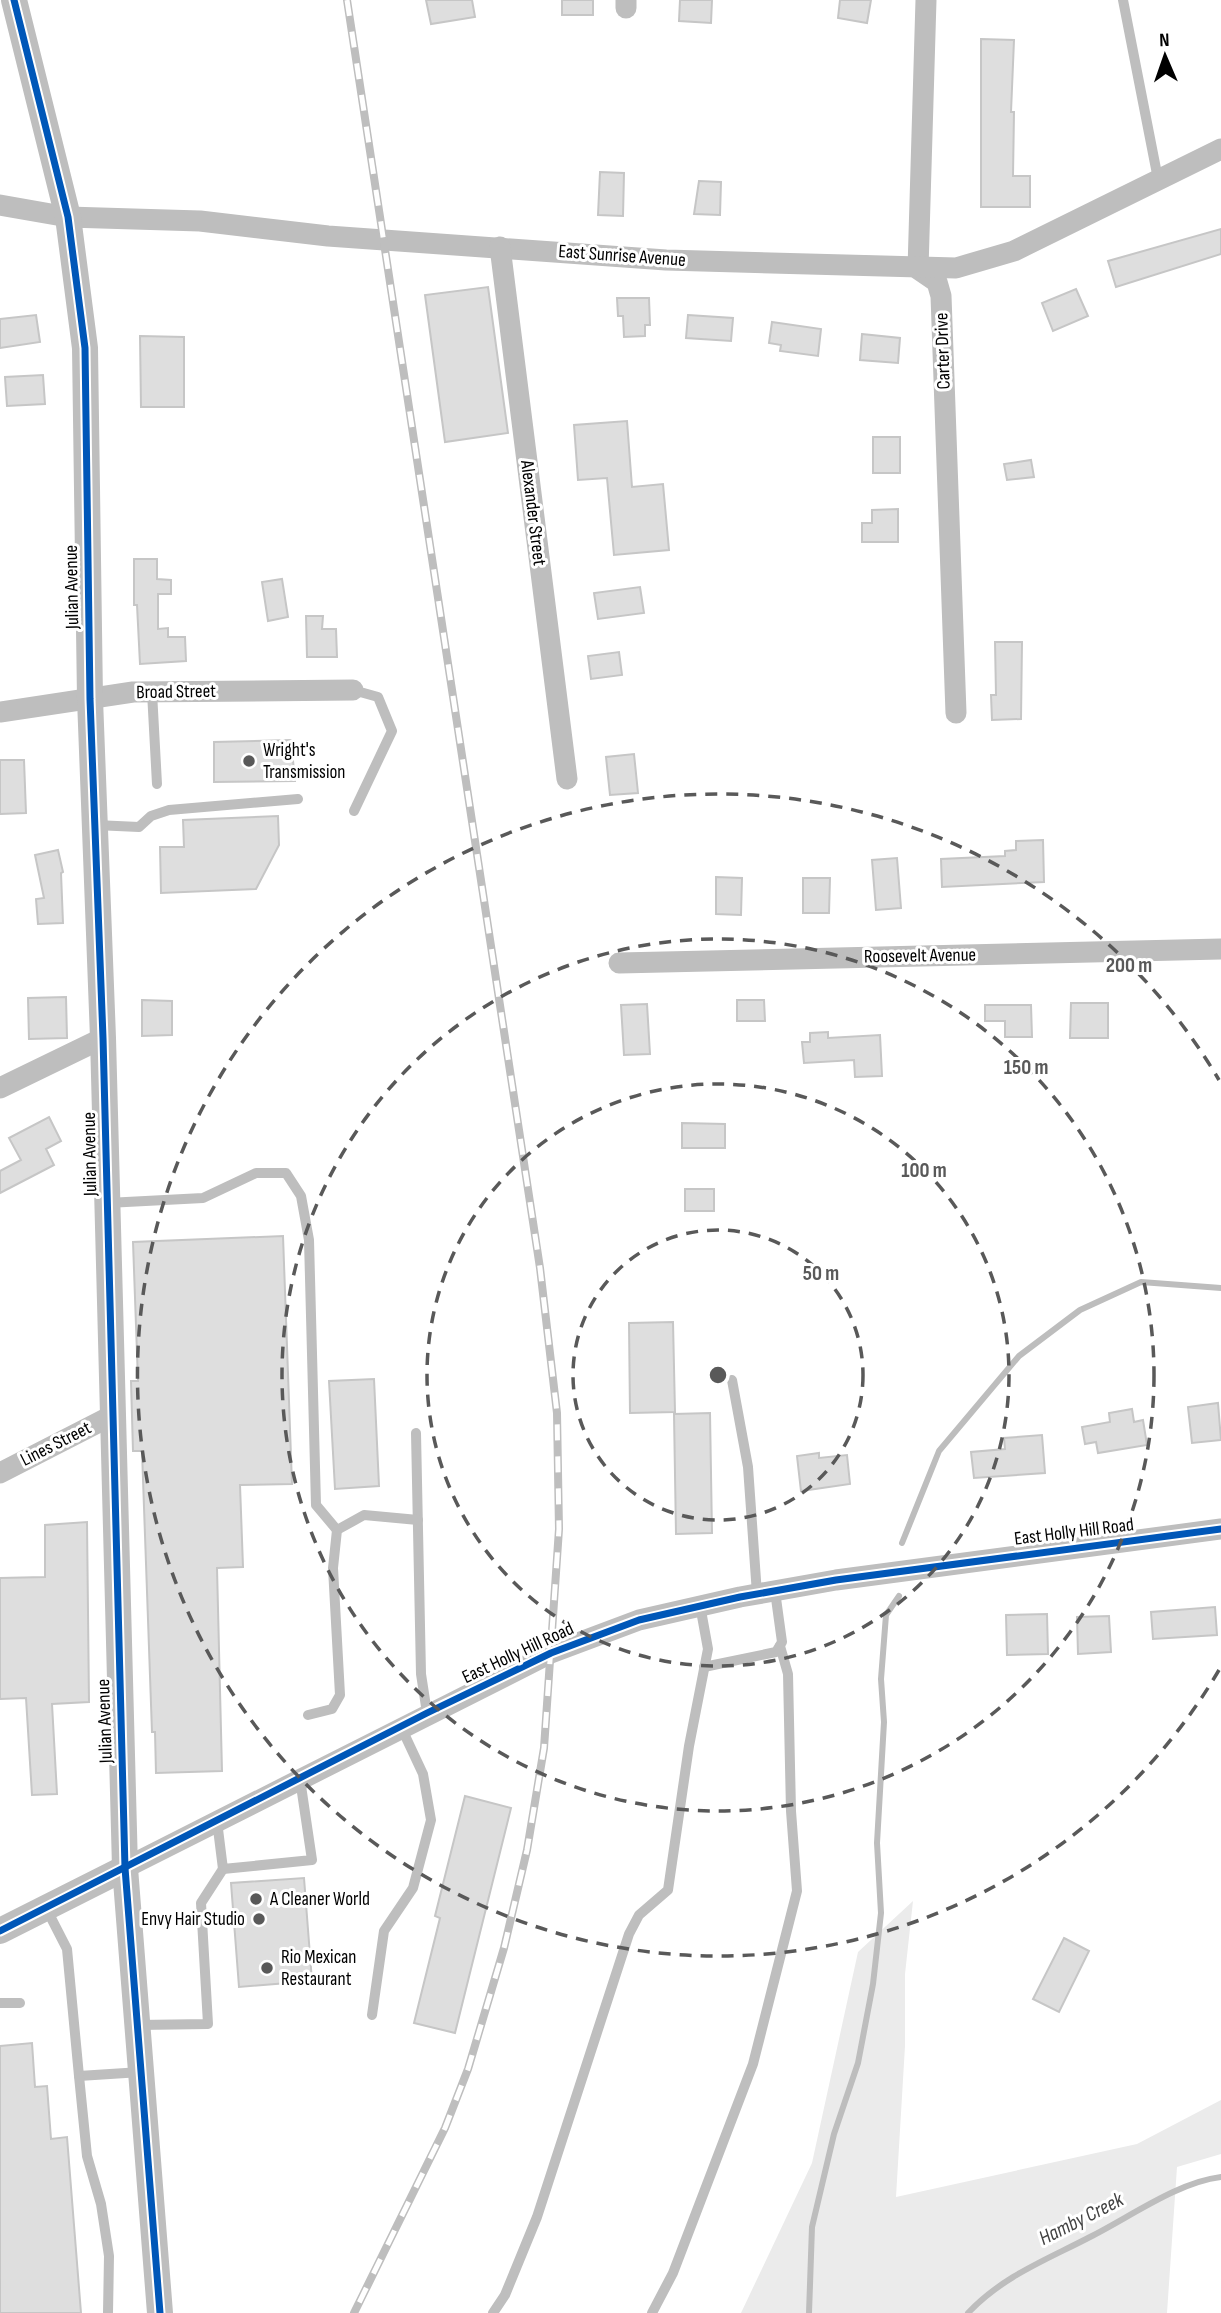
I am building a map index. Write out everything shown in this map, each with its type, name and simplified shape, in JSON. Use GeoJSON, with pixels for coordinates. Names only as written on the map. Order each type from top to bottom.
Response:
{"type":"FeatureCollection","features":[{"type":"Feature","properties":{"kind":"street","name":"Julian Avenue"},"geometry":{"type":"LineString","coordinates":[[14,0],[68,217],[85,348],[90,699],[103,1038],[125,1868],[160,2313]]}},
{"type":"Feature","properties":{"kind":"street"},"geometry":{"type":"LineString","coordinates":[[918,269],[926,0]]}},
{"type":"Feature","properties":{"kind":"street","name":"East Sunrise Avenue"},"geometry":{"type":"LineString","coordinates":[[0,205],[68,217],[200,221],[328,236],[666,260],[956,268],[1014,251],[1221,149]]}},
{"type":"Feature","properties":{"kind":"street","name":"Alexander Street"},"geometry":{"type":"LineString","coordinates":[[500,247],[567,779]]}},
{"type":"Feature","properties":{"kind":"street","name":"Carter Drive"},"geometry":{"type":"LineString","coordinates":[[918,269],[937,282],[941,296],[956,713]]}},
{"type":"Feature","properties":{"kind":"street","name":"Broad Street"},"geometry":{"type":"LineString","coordinates":[[0,712],[152,692],[353,690]]}},
{"type":"Feature","properties":{"kind":"street","name":"Roosevelt Avenue"},"geometry":{"type":"LineString","coordinates":[[619,963],[1221,949]]}},
{"type":"Feature","properties":{"kind":"street"},"geometry":{"type":"LineString","coordinates":[[0,1088],[103,1038]]}},
{"type":"Feature","properties":{"kind":"street","name":"Lines Street"},"geometry":{"type":"LineString","coordinates":[[0,1473],[113,1415]]}},
{"type":"Feature","properties":{"kind":"street","name":"East Holly Hill Road"},"geometry":{"type":"LineString","coordinates":[[0,1931],[427,1713],[551,1653],[639,1620],[766,1592],[1221,1529]]}},
{"type":"Feature","properties":{"kind":"lane"},"geometry":{"type":"LineString","coordinates":[[1124,0],[1158,179]]}},
{"type":"Feature","properties":{"kind":"lane"},"geometry":{"type":"LineString","coordinates":[[353,690],[378,697],[392,731],[354,811]]}},
{"type":"Feature","properties":{"kind":"lane"},"geometry":{"type":"LineString","coordinates":[[152,692],[157,784]]}},
{"type":"Feature","properties":{"kind":"lane"},"geometry":{"type":"LineString","coordinates":[[95,825],[139,827],[152,816],[169,810],[299,799]]}},
{"type":"Feature","properties":{"kind":"lane"},"geometry":{"type":"LineString","coordinates":[[107,1203],[203,1198],[256,1172],[286,1173],[301,1196],[309,1240],[316,1505],[337,1530],[333,1568],[340,1695],[332,1709],[308,1715]]}},
{"type":"Feature","properties":{"kind":"lane"},"geometry":{"type":"LineString","coordinates":[[704,1667],[776,1652],[782,1642],[766,1592],[732,1380]]}},
{"type":"Feature","properties":{"kind":"lane"},"geometry":{"type":"LineString","coordinates":[[416,1433],[421,1674],[427,1713]]}},
{"type":"Feature","properties":{"kind":"lane"},"geometry":{"type":"LineString","coordinates":[[337,1530],[364,1515],[418,1520]]}},
{"type":"Feature","properties":{"kind":"lane"},"geometry":{"type":"LineString","coordinates":[[493,2313],[505,2295],[537,2217],[629,1934],[639,1915],[668,1890],[708,1649],[700,1605]]}},
{"type":"Feature","properties":{"kind":"lane"},"geometry":{"type":"LineString","coordinates":[[652,2313],[673,2273],[752,2064],[797,1891],[791,1811],[788,1674],[780,1646]]}},
{"type":"Feature","properties":{"kind":"lane"},"geometry":{"type":"LineString","coordinates":[[372,2015],[384,1931],[413,1888],[431,1820],[423,1774],[401,1727]]}},
{"type":"Feature","properties":{"kind":"lane"},"geometry":{"type":"LineString","coordinates":[[223,1869],[312,1860],[300,1779]]}},
{"type":"Feature","properties":{"kind":"lane"},"geometry":{"type":"LineString","coordinates":[[138,2025],[208,2024],[201,1903],[223,1869],[216,1821]]}},
{"type":"Feature","properties":{"kind":"lane"},"geometry":{"type":"LineString","coordinates":[[47,1908],[66,1949],[87,2156],[101,2204],[109,2256],[108,2313]]}},
{"type":"Feature","properties":{"kind":"lane"},"geometry":{"type":"LineString","coordinates":[[0,2003],[20,2003]]}},
{"type":"Feature","properties":{"kind":"lane"},"geometry":{"type":"LineString","coordinates":[[79,2076],[141,2072]]}},
{"type":"Feature","properties":{"kind":"shaded area"},"geometry":{"type":"Polygon","coordinates":[[[913,1901],[905,1974],[905,2046],[896,2197],[1137,2144],[1221,2100],[1221,2154],[1177,2167],[1167,2313],[741,2313],[812,2163],[858,1952],[913,1901]]]}},
{"type":"Feature","properties":{"kind":"building"},"geometry":{"type":"Polygon","coordinates":[[[426,0],[472,0],[475,17],[431,24],[426,0]]]}},
{"type":"Feature","properties":{"kind":"building"},"geometry":{"type":"Polygon","coordinates":[[[562,0],[593,0],[593,15],[562,15],[562,0]]]}},
{"type":"Feature","properties":{"kind":"building"},"geometry":{"type":"Polygon","coordinates":[[[680,0],[712,0],[711,23],[679,21],[680,0]]]}},
{"type":"Feature","properties":{"kind":"building"},"geometry":{"type":"Polygon","coordinates":[[[840,0],[871,0],[867,23],[838,18],[840,0]]]}},
{"type":"Feature","properties":{"kind":"building"},"geometry":{"type":"Polygon","coordinates":[[[981,39],[1014,40],[1011,112],[1014,112],[1013,176],[1030,176],[1030,207],[981,207],[981,39]]]}},
{"type":"Feature","properties":{"kind":"building"},"geometry":{"type":"Polygon","coordinates":[[[600,172],[624,173],[623,216],[598,215],[600,172]]]}},
{"type":"Feature","properties":{"kind":"building"},"geometry":{"type":"Polygon","coordinates":[[[699,181],[721,182],[720,215],[694,214],[699,181]]]}},
{"type":"Feature","properties":{"kind":"building"},"geometry":{"type":"Polygon","coordinates":[[[1221,229],[1221,254],[1116,287],[1108,261],[1221,229]]]}},
{"type":"Feature","properties":{"kind":"building"},"geometry":{"type":"Polygon","coordinates":[[[488,287],[508,433],[445,442],[425,295],[488,287]]]}},
{"type":"Feature","properties":{"kind":"building"},"geometry":{"type":"Polygon","coordinates":[[[1076,289],[1088,316],[1053,331],[1042,303],[1076,289]]]}},
{"type":"Feature","properties":{"kind":"building"},"geometry":{"type":"Polygon","coordinates":[[[617,298],[649,298],[650,325],[645,325],[645,336],[624,337],[623,316],[618,316],[617,298]]]}},
{"type":"Feature","properties":{"kind":"building"},"geometry":{"type":"Polygon","coordinates":[[[36,315],[40,342],[0,348],[0,319],[36,315]]]}},
{"type":"Feature","properties":{"kind":"building"},"geometry":{"type":"Polygon","coordinates":[[[688,315],[733,318],[731,341],[686,338],[688,315]]]}},
{"type":"Feature","properties":{"kind":"building"},"geometry":{"type":"Polygon","coordinates":[[[772,322],[821,329],[818,356],[780,351],[781,345],[769,343],[772,322]]]}},
{"type":"Feature","properties":{"kind":"building"},"geometry":{"type":"Polygon","coordinates":[[[862,334],[900,338],[898,363],[860,360],[862,334]]]}},
{"type":"Feature","properties":{"kind":"building"},"geometry":{"type":"Polygon","coordinates":[[[140,336],[184,337],[184,407],[141,407],[140,336]]]}},
{"type":"Feature","properties":{"kind":"building"},"geometry":{"type":"Polygon","coordinates":[[[43,375],[45,404],[7,406],[5,377],[43,375]]]}},
{"type":"Feature","properties":{"kind":"building"},"geometry":{"type":"Polygon","coordinates":[[[627,421],[632,487],[663,484],[669,550],[614,555],[607,478],[578,480],[574,425],[627,421]]]}},
{"type":"Feature","properties":{"kind":"building"},"geometry":{"type":"Polygon","coordinates":[[[873,437],[900,437],[900,473],[873,473],[873,437]]]}},
{"type":"Feature","properties":{"kind":"building"},"geometry":{"type":"Polygon","coordinates":[[[1031,460],[1034,477],[1007,480],[1004,464],[1031,460]]]}},
{"type":"Feature","properties":{"kind":"building"},"geometry":{"type":"Polygon","coordinates":[[[898,509],[898,542],[862,542],[862,523],[872,523],[872,510],[898,509]]]}},
{"type":"Feature","properties":{"kind":"building"},"geometry":{"type":"Polygon","coordinates":[[[134,559],[157,559],[157,579],[171,580],[171,594],[158,594],[158,629],[168,628],[168,637],[185,637],[186,661],[140,664],[137,605],[134,605],[134,559]]]}},
{"type":"Feature","properties":{"kind":"building"},"geometry":{"type":"Polygon","coordinates":[[[282,579],[288,617],[268,621],[262,582],[282,579]]]}},
{"type":"Feature","properties":{"kind":"building"},"geometry":{"type":"Polygon","coordinates":[[[640,587],[644,613],[598,619],[594,593],[640,587]]]}},
{"type":"Feature","properties":{"kind":"building"},"geometry":{"type":"Polygon","coordinates":[[[306,616],[323,616],[322,629],[336,629],[337,657],[307,657],[306,616]]]}},
{"type":"Feature","properties":{"kind":"building"},"geometry":{"type":"Polygon","coordinates":[[[995,642],[1022,642],[1021,719],[992,720],[991,695],[996,695],[995,642]]]}},
{"type":"Feature","properties":{"kind":"building"},"geometry":{"type":"Polygon","coordinates":[[[619,652],[622,675],[591,679],[588,656],[619,652]]]}},
{"type":"Feature","properties":{"kind":"building"},"geometry":{"type":"Polygon","coordinates":[[[291,740],[295,781],[214,782],[214,742],[291,740]]]}},
{"type":"Feature","properties":{"kind":"building"},"geometry":{"type":"Polygon","coordinates":[[[634,754],[638,793],[610,795],[606,757],[634,754]]]}},
{"type":"Feature","properties":{"kind":"building"},"geometry":{"type":"Polygon","coordinates":[[[0,760],[24,760],[26,813],[0,814],[0,760]]]}},
{"type":"Feature","properties":{"kind":"building"},"geometry":{"type":"Polygon","coordinates":[[[278,816],[279,845],[256,889],[161,893],[160,847],[184,847],[183,820],[278,816]]]}},
{"type":"Feature","properties":{"kind":"building"},"geometry":{"type":"Polygon","coordinates":[[[1043,840],[1044,882],[942,887],[941,859],[1005,856],[1005,851],[1016,850],[1016,841],[1043,840]]]}},
{"type":"Feature","properties":{"kind":"building"},"geometry":{"type":"Polygon","coordinates":[[[58,850],[63,872],[63,923],[38,924],[36,899],[44,898],[35,855],[58,850]]]}},
{"type":"Feature","properties":{"kind":"building"},"geometry":{"type":"Polygon","coordinates":[[[897,858],[901,908],[876,910],[872,860],[897,858]]]}},
{"type":"Feature","properties":{"kind":"building"},"geometry":{"type":"Polygon","coordinates":[[[716,877],[742,878],[741,915],[716,914],[716,877]]]}},
{"type":"Feature","properties":{"kind":"building"},"geometry":{"type":"Polygon","coordinates":[[[803,878],[830,878],[829,913],[803,913],[803,878]]]}},
{"type":"Feature","properties":{"kind":"building"},"geometry":{"type":"Polygon","coordinates":[[[66,997],[67,1038],[29,1039],[28,998],[66,997]]]}},
{"type":"Feature","properties":{"kind":"building"},"geometry":{"type":"Polygon","coordinates":[[[142,1000],[172,1001],[172,1035],[142,1036],[142,1000]]]}},
{"type":"Feature","properties":{"kind":"building"},"geometry":{"type":"Polygon","coordinates":[[[737,1000],[764,1000],[765,1021],[737,1021],[737,1000]]]}},
{"type":"Feature","properties":{"kind":"building"},"geometry":{"type":"Polygon","coordinates":[[[1071,1003],[1108,1003],[1108,1038],[1070,1038],[1071,1003]]]}},
{"type":"Feature","properties":{"kind":"building"},"geometry":{"type":"Polygon","coordinates":[[[647,1004],[650,1054],[624,1055],[621,1005],[647,1004]]]}},
{"type":"Feature","properties":{"kind":"building"},"geometry":{"type":"Polygon","coordinates":[[[985,1005],[1031,1005],[1032,1037],[1005,1037],[1005,1021],[985,1021],[985,1005]]]}},
{"type":"Feature","properties":{"kind":"building"},"geometry":{"type":"Polygon","coordinates":[[[828,1032],[828,1038],[880,1035],[882,1076],[855,1077],[854,1060],[804,1063],[802,1042],[810,1042],[810,1033],[828,1032]]]}},
{"type":"Feature","properties":{"kind":"building"},"geometry":{"type":"Polygon","coordinates":[[[49,1117],[61,1141],[46,1149],[54,1165],[0,1193],[0,1171],[21,1160],[9,1138],[49,1117]]]}},
{"type":"Feature","properties":{"kind":"building"},"geometry":{"type":"Polygon","coordinates":[[[682,1123],[725,1124],[725,1148],[682,1148],[682,1123]]]}},
{"type":"Feature","properties":{"kind":"building"},"geometry":{"type":"Polygon","coordinates":[[[685,1189],[714,1189],[714,1211],[685,1211],[685,1189]]]}},
{"type":"Feature","properties":{"kind":"building"},"geometry":{"type":"Polygon","coordinates":[[[283,1236],[292,1484],[240,1485],[243,1567],[217,1568],[222,1771],[156,1773],[155,1732],[152,1732],[142,1451],[133,1451],[131,1381],[138,1381],[133,1242],[283,1236]]]}},
{"type":"Feature","properties":{"kind":"building"},"geometry":{"type":"Polygon","coordinates":[[[673,1322],[675,1412],[630,1413],[629,1323],[673,1322]]]}},
{"type":"Feature","properties":{"kind":"building"},"geometry":{"type":"Polygon","coordinates":[[[374,1379],[379,1486],[335,1489],[329,1381],[374,1379]]]}},
{"type":"Feature","properties":{"kind":"building"},"geometry":{"type":"Polygon","coordinates":[[[1218,1403],[1221,1440],[1192,1443],[1188,1407],[1218,1403]]]}},
{"type":"Feature","properties":{"kind":"building"},"geometry":{"type":"Polygon","coordinates":[[[1132,1409],[1134,1422],[1143,1420],[1147,1445],[1098,1453],[1096,1442],[1085,1444],[1082,1427],[1110,1422],[1109,1413],[1132,1409]]]}},
{"type":"Feature","properties":{"kind":"building"},"geometry":{"type":"Polygon","coordinates":[[[710,1413],[712,1533],[676,1534],[674,1414],[710,1413]]]}},
{"type":"Feature","properties":{"kind":"building"},"geometry":{"type":"Polygon","coordinates":[[[1042,1435],[1045,1473],[974,1478],[971,1452],[1005,1449],[1004,1438],[1042,1435]]]}},
{"type":"Feature","properties":{"kind":"building"},"geometry":{"type":"Polygon","coordinates":[[[819,1453],[819,1458],[847,1455],[850,1484],[801,1491],[797,1456],[819,1453]]]}},
{"type":"Feature","properties":{"kind":"building"},"geometry":{"type":"Polygon","coordinates":[[[87,1522],[89,1702],[52,1704],[57,1794],[32,1795],[26,1698],[0,1699],[0,1578],[45,1577],[45,1525],[87,1522]]]}},
{"type":"Feature","properties":{"kind":"building"},"geometry":{"type":"Polygon","coordinates":[[[1215,1607],[1217,1635],[1153,1639],[1151,1612],[1215,1607]]]}},
{"type":"Feature","properties":{"kind":"building"},"geometry":{"type":"Polygon","coordinates":[[[1047,1614],[1048,1654],[1007,1655],[1006,1615],[1047,1614]]]}},
{"type":"Feature","properties":{"kind":"building"},"geometry":{"type":"Polygon","coordinates":[[[1109,1616],[1111,1652],[1078,1654],[1077,1617],[1109,1616]]]}},
{"type":"Feature","properties":{"kind":"building"},"geometry":{"type":"Polygon","coordinates":[[[465,1796],[511,1808],[455,2033],[414,2023],[440,1918],[435,1916],[465,1796]]]}},
{"type":"Feature","properties":{"kind":"building"},"geometry":{"type":"Polygon","coordinates":[[[304,1878],[312,1981],[239,1987],[231,1883],[304,1878]]]}},
{"type":"Feature","properties":{"kind":"building"},"geometry":{"type":"Polygon","coordinates":[[[1064,1938],[1089,1951],[1059,2012],[1033,1999],[1064,1938]]]}},
{"type":"Feature","properties":{"kind":"building"},"geometry":{"type":"Polygon","coordinates":[[[32,2043],[35,2087],[47,2086],[51,2139],[67,2137],[81,2313],[0,2313],[0,2046],[32,2043]]]}},
{"type":"Feature","properties":{"kind":"waterway"},"geometry":{"type":"LineString","coordinates":[[902,1543],[939,1451],[1019,1356],[1080,1310],[1141,1282],[1221,1288]]}},
{"type":"Feature","properties":{"kind":"waterway"},"geometry":{"type":"LineString","coordinates":[[809,2313],[812,2227],[834,2134],[858,2063],[873,1984],[881,1913],[877,1843],[884,1722],[881,1679],[886,1615],[899,1596]]}},
{"type":"Feature","properties":{"kind":"waterway","name":"Hamby Creek"},"geometry":{"type":"LineString","coordinates":[[968,2313],[1010,2279],[1154,2201],[1188,2186],[1221,2177]]}},
{"type":"Feature","properties":{"kind":"railway"},"geometry":{"type":"LineString","coordinates":[[347,0],[540,1268],[557,1413],[559,1529],[544,1748],[527,1850],[504,1948],[468,2069],[445,2128],[354,2313]]}},
{"type":"Feature","properties":{"kind":"cycle path"},"geometry":{"type":"LineString","coordinates":[[14,0],[68,217],[85,348],[90,699],[103,1038],[125,1868],[160,2313]]}},
{"type":"Feature","properties":{"kind":"cycle path"},"geometry":{"type":"LineString","coordinates":[[0,1931],[427,1713],[551,1653],[639,1620],[740,1597],[836,1580],[1221,1529]]}},
{"type":"Feature","properties":{"kind":"place","name":"Wright's Transmission"},"geometry":{"type":"Point","coordinates":[249,761]}},
{"type":"Feature","properties":{"kind":"place","name":"A Cleaner World"},"geometry":{"type":"Point","coordinates":[256,1899]}},
{"type":"Feature","properties":{"kind":"place","name":"Envy Hair Studio"},"geometry":{"type":"Point","coordinates":[259,1919]}},
{"type":"Feature","properties":{"kind":"place","name":"Rio Mexican Restaurant"},"geometry":{"type":"Point","coordinates":[267,1968]}}]}
